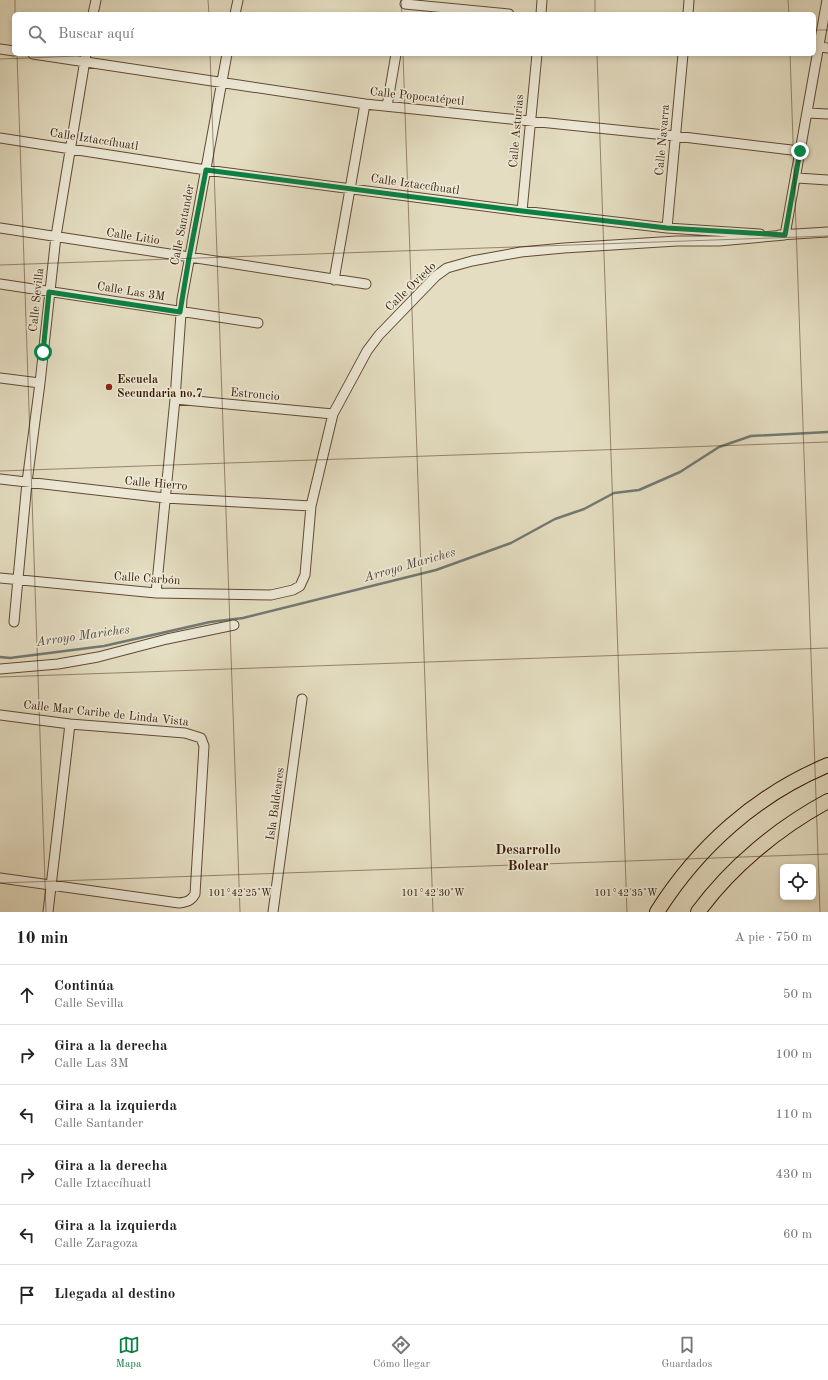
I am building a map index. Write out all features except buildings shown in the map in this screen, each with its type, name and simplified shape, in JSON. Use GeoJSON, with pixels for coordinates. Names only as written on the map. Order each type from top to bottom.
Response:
{"type":"FeatureCollection","features":[{"type":"Feature","properties":{"kind":"main road"},"geometry":{"type":"LineString","coordinates":[[657,912],[684,873],[713,841],[747,811],[796,780],[828,765]]}},
{"type":"Feature","properties":{"kind":"main road"},"geometry":{"type":"LineString","coordinates":[[698,912],[712,893],[754,853],[807,813],[828,801]]}},
{"type":"Feature","properties":{"kind":"street"},"geometry":{"type":"LineString","coordinates":[[93,12],[96,0]]}},
{"type":"Feature","properties":{"kind":"street"},"geometry":{"type":"LineString","coordinates":[[235,12],[238,0]]}},
{"type":"Feature","properties":{"kind":"street"},"geometry":{"type":"LineString","coordinates":[[541,12],[542,0]]}},
{"type":"Feature","properties":{"kind":"street"},"geometry":{"type":"LineString","coordinates":[[688,12],[689,0]]}},
{"type":"Feature","properties":{"kind":"street"},"geometry":{"type":"LineString","coordinates":[[785,235],[797,178],[800,151],[820,47],[827,0]]}},
{"type":"Feature","properties":{"kind":"street"},"geometry":{"type":"LineString","coordinates":[[403,12],[405,2],[492,12]]}},
{"type":"Feature","properties":{"kind":"street"},"geometry":{"type":"LineString","coordinates":[[0,49],[12,51]]}},
{"type":"Feature","properties":{"kind":"street","name":"Calle Popocatépetl"},"geometry":{"type":"LineString","coordinates":[[59,56],[85,58],[222,82],[365,104],[676,136],[800,151]]}},
{"type":"Feature","properties":{"kind":"street","name":"Calle Santander"},"geometry":{"type":"LineString","coordinates":[[156,593],[175,399],[180,312],[227,56]]}},
{"type":"Feature","properties":{"kind":"street"},"geometry":{"type":"LineString","coordinates":[[387,106],[396,56]]}},
{"type":"Feature","properties":{"kind":"street","name":"Calle Asturias"},"geometry":{"type":"LineString","coordinates":[[522,211],[536,56]]}},
{"type":"Feature","properties":{"kind":"street","name":"Calle Navarra"},"geometry":{"type":"LineString","coordinates":[[667,228],[683,56]]}},
{"type":"Feature","properties":{"kind":"street","name":"Calle Sevilla"},"geometry":{"type":"LineString","coordinates":[[14,622],[27,482],[40,383],[56,236],[85,58]]}},
{"type":"Feature","properties":{"kind":"street"},"geometry":{"type":"LineString","coordinates":[[334,280],[365,104]]}},
{"type":"Feature","properties":{"kind":"street"},"geometry":{"type":"LineString","coordinates":[[808,112],[828,114]]}},
{"type":"Feature","properties":{"kind":"street","name":"Calle Iztaccíhuatl"},"geometry":{"type":"LineString","coordinates":[[0,138],[206,170],[522,211],[667,228],[785,235],[828,232]]}},
{"type":"Feature","properties":{"kind":"street"},"geometry":{"type":"LineString","coordinates":[[797,178],[828,180]]}},
{"type":"Feature","properties":{"kind":"street","name":"Calle Litio"},"geometry":{"type":"LineString","coordinates":[[0,228],[366,284]]}},
{"type":"Feature","properties":{"kind":"street","name":"Calle Oviedo"},"geometry":{"type":"LineString","coordinates":[[293,590],[300,586],[305,575],[311,506],[333,414],[367,351],[379,335],[436,276],[447,268],[472,261],[522,252],[677,241],[719,241],[785,235]]}},
{"type":"Feature","properties":{"kind":"street","name":"Calle Las 3M"},"geometry":{"type":"LineString","coordinates":[[0,284],[258,323]]}},
{"type":"Feature","properties":{"kind":"street"},"geometry":{"type":"LineString","coordinates":[[0,378],[40,383]]}},
{"type":"Feature","properties":{"kind":"street","name":"Estroncio"},"geometry":{"type":"LineString","coordinates":[[175,399],[333,414]]}},
{"type":"Feature","properties":{"kind":"street","name":"Calle Hierro"},"geometry":{"type":"LineString","coordinates":[[0,479],[165,498],[311,506]]}},
{"type":"Feature","properties":{"kind":"street","name":"Calle Carbón"},"geometry":{"type":"LineString","coordinates":[[0,578],[156,593],[271,595],[293,590]]}},
{"type":"Feature","properties":{"kind":"street"},"geometry":{"type":"LineString","coordinates":[[0,669],[45,666],[92,658],[234,625]]}},
{"type":"Feature","properties":{"kind":"street","name":"Isla Baldeares"},"geometry":{"type":"LineString","coordinates":[[273,912],[302,699]]}},
{"type":"Feature","properties":{"kind":"street","name":"Calle Mar Caribe de Linda Vista"},"geometry":{"type":"LineString","coordinates":[[0,715],[70,724],[184,733],[201,738],[204,746],[196,894],[193,899],[179,903],[52,886]]}},
{"type":"Feature","properties":{"kind":"street"},"geometry":{"type":"LineString","coordinates":[[48,912],[70,724]]}},
{"type":"Feature","properties":{"kind":"street"},"geometry":{"type":"LineString","coordinates":[[0,878],[52,886]]}},
{"type":"Feature","properties":{"kind":"waterway","name":"Arroyo Mariches"},"geometry":{"type":"LineString","coordinates":[[0,657],[10,658],[104,646],[210,622],[243,618],[436,570],[511,543],[555,519],[584,509],[614,493],[639,490],[680,472],[719,447],[751,436],[828,432]]}},
{"type":"Feature","properties":{"kind":"place","name":"Escuela Secundaria no.7"},"geometry":{"type":"Point","coordinates":[109,387]}},
{"type":"Feature","properties":{"kind":"district","name":"Desarrollo Bolear"},"geometry":{"type":"Point","coordinates":[528,858]}},
{"type":"Feature","properties":{"kind":"route"},"geometry":{"type":"LineString","coordinates":[[43,352],[49,292],[180,312],[206,170],[522,211],[667,228],[785,235],[797,178],[800,151]]}}]}
